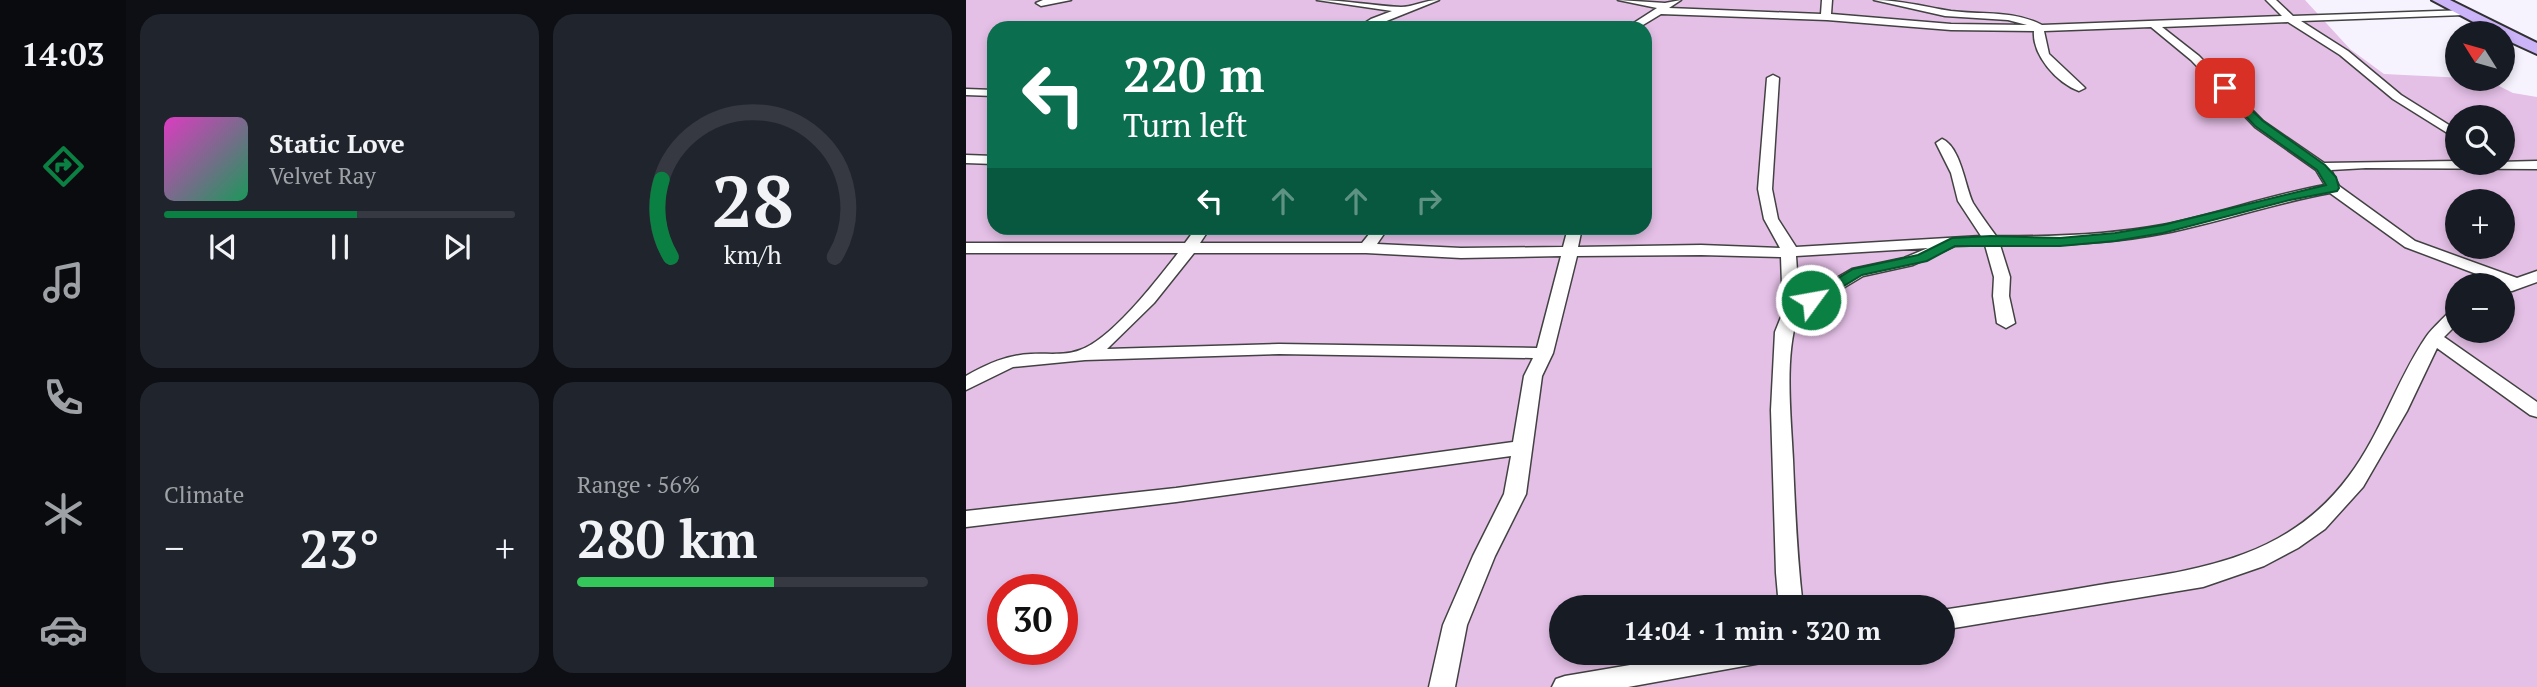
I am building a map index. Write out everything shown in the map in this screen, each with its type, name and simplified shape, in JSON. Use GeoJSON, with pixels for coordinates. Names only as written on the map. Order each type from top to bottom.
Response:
{"type":"FeatureCollection","features":[{"type":"Feature","properties":{"kind":"main road"},"geometry":{"type":"LineString","coordinates":[[2439,0],[2537,50]]}},
{"type":"Feature","properties":{"kind":"street"},"geometry":{"type":"LineString","coordinates":[[1041,3],[1066,0]]}},
{"type":"Feature","properties":{"kind":"street"},"geometry":{"type":"LineString","coordinates":[[1322,0],[1404,10]]}},
{"type":"Feature","properties":{"kind":"street"},"geometry":{"type":"LineString","coordinates":[[1378,21],[1434,0]]}},
{"type":"Feature","properties":{"kind":"street"},"geometry":{"type":"LineString","coordinates":[[1623,0],[1664,9],[1827,17],[1951,27],[2154,25],[2464,12]]}},
{"type":"Feature","properties":{"kind":"street"},"geometry":{"type":"LineString","coordinates":[[1643,21],[1676,0]]}},
{"type":"Feature","properties":{"kind":"street"},"geometry":{"type":"LineString","coordinates":[[1827,0],[1824,11],[1827,17]]}},
{"type":"Feature","properties":{"kind":"street"},"geometry":{"type":"LineString","coordinates":[[2271,0],[2292,20],[2344,52],[2397,97],[2445,127]]}},
{"type":"Feature","properties":{"kind":"street"},"geometry":{"type":"LineString","coordinates":[[1876,2],[1955,14],[1994,14],[2039,27]]}},
{"type":"Feature","properties":{"kind":"street"},"geometry":{"type":"LineString","coordinates":[[2000,5],[2015,18]]}},
{"type":"Feature","properties":{"kind":"street"},"geometry":{"type":"LineString","coordinates":[[1849,19],[1862,12]]}},
{"type":"Feature","properties":{"kind":"street"},"geometry":{"type":"LineString","coordinates":[[2154,25],[2195,58],[2259,124],[2321,167],[2330,177],[2333,188],[2410,244],[2477,273]]}},
{"type":"Feature","properties":{"kind":"street"},"geometry":{"type":"LineString","coordinates":[[2039,27],[2037,39],[2047,59],[2080,88]]}},
{"type":"Feature","properties":{"kind":"street"},"geometry":{"type":"LineString","coordinates":[[1773,78],[1765,189],[1771,219],[1785,238],[1791,312],[1784,332],[1781,410],[1790,595]]}},
{"type":"Feature","properties":{"kind":"street"},"geometry":{"type":"LineString","coordinates":[[966,92],[987,93]]}},
{"type":"Feature","properties":{"kind":"street"},"geometry":{"type":"LineString","coordinates":[[1942,143],[1958,173],[1965,201],[1991,240],[2002,277],[2001,296],[2006,323]]}},
{"type":"Feature","properties":{"kind":"street"},"geometry":{"type":"LineString","coordinates":[[966,159],[987,160]]}},
{"type":"Feature","properties":{"kind":"street"},"geometry":{"type":"LineString","coordinates":[[2321,167],[2445,163]]}},
{"type":"Feature","properties":{"kind":"street"},"geometry":{"type":"LineString","coordinates":[[2515,164],[2537,165]]}},
{"type":"Feature","properties":{"kind":"street"},"geometry":{"type":"LineString","coordinates":[[966,247],[1366,248],[1461,253],[1787,253],[1825,247],[1991,240],[2060,242],[2163,229],[2289,196],[2333,188]]}},
{"type":"Feature","properties":{"kind":"street"},"geometry":{"type":"LineString","coordinates":[[1087,355],[1108,341],[1191,248],[1199,235]]}},
{"type":"Feature","properties":{"kind":"street"},"geometry":{"type":"LineString","coordinates":[[1366,248],[1376,235]]}},
{"type":"Feature","properties":{"kind":"street"},"geometry":{"type":"LineString","coordinates":[[1442,687],[1455,625],[1484,556],[1515,494],[1533,376],[1544,353],[1573,235]]}},
{"type":"Feature","properties":{"kind":"street"},"geometry":{"type":"LineString","coordinates":[[1791,312],[1858,272],[1915,260],[1952,242]]}},
{"type":"Feature","properties":{"kind":"street"},"geometry":{"type":"LineString","coordinates":[[2515,285],[2537,276]]}},
{"type":"Feature","properties":{"kind":"street"},"geometry":{"type":"LineString","coordinates":[[1955,618],[2203,578],[2256,560],[2290,542],[2317,523],[2356,482],[2397,411],[2414,372],[2434,338],[2445,327]]}},
{"type":"Feature","properties":{"kind":"street"},"geometry":{"type":"LineString","coordinates":[[2434,338],[2537,411]]}},
{"type":"Feature","properties":{"kind":"street"},"geometry":{"type":"LineString","coordinates":[[966,384],[998,366],[1014,361],[1087,355],[1279,349],[1544,353]]}},
{"type":"Feature","properties":{"kind":"street"},"geometry":{"type":"LineString","coordinates":[[966,519],[1175,495],[1524,447]]}},
{"type":"Feature","properties":{"kind":"street"},"geometry":{"type":"LineString","coordinates":[[1565,687],[1692,665]]}},
{"type":"Feature","properties":{"kind":"shaded area"},"geometry":{"type":"Polygon","coordinates":[[[966,0],[2305,0],[2350,49],[2384,74],[2445,77],[2445,91],[2509,91],[2537,97],[2537,687],[966,687],[966,0]]]}},
{"type":"Feature","properties":{"kind":"route"},"geometry":{"type":"LineString","coordinates":[[1811,300],[1858,272],[1922,258],[1952,242],[2060,242],[2115,237],[2163,229],[2289,196],[2333,188],[2330,177],[2321,167],[2259,124],[2225,88]]}}]}
